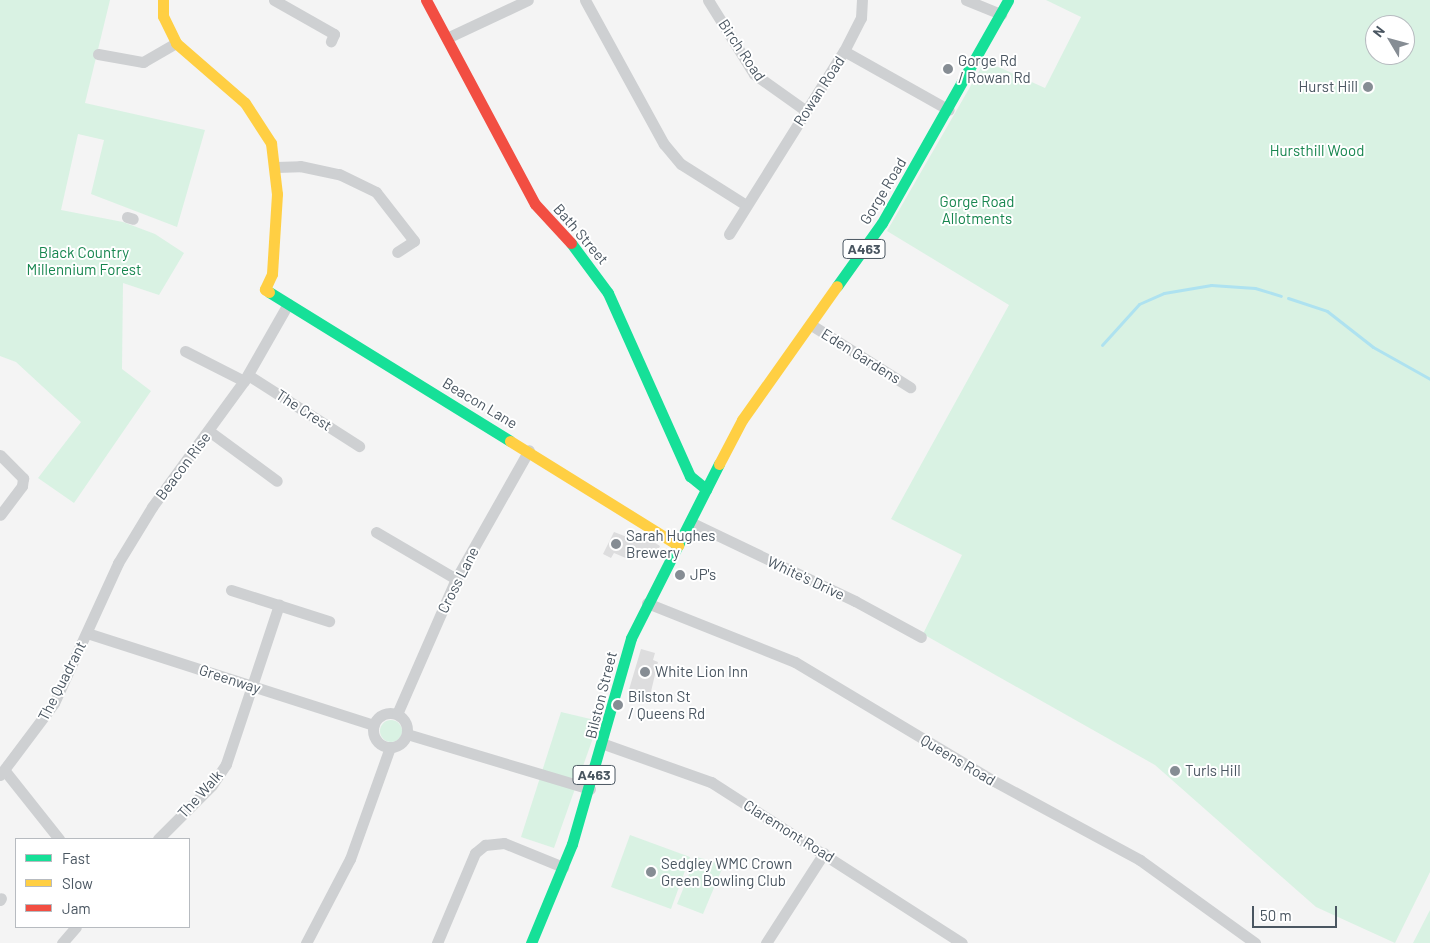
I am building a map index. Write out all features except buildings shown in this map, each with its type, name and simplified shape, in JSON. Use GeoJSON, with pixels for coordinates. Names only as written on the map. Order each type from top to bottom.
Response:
{"type":"FeatureCollection","features":[{"type":"Feature","properties":{"kind":"street"},"geometry":{"type":"LineString","coordinates":[[164,0],[163,16],[176,43],[245,103],[271,143],[276,167],[300,166],[339,174],[376,192],[414,241],[397,252]]}},
{"type":"Feature","properties":{"kind":"street"},"geometry":{"type":"LineString","coordinates":[[274,0],[334,34],[331,40]]}},
{"type":"Feature","properties":{"kind":"street","name":"Bath Street"},"geometry":{"type":"LineString","coordinates":[[426,0],[450,37],[528,192],[585,259],[608,293],[690,476],[706,489]]}},
{"type":"Feature","properties":{"kind":"street"},"geometry":{"type":"LineString","coordinates":[[450,37],[528,0]]}},
{"type":"Feature","properties":{"kind":"street"},"geometry":{"type":"LineString","coordinates":[[585,0],[664,144],[681,164],[746,205]]}},
{"type":"Feature","properties":{"kind":"street","name":"Birch Road"},"geometry":{"type":"LineString","coordinates":[[708,0],[754,74],[806,111]]}},
{"type":"Feature","properties":{"kind":"street"},"geometry":{"type":"LineString","coordinates":[[844,51],[861,18],[862,0]]}},
{"type":"Feature","properties":{"kind":"street"},"geometry":{"type":"LineString","coordinates":[[966,0],[1001,14]]}},
{"type":"Feature","properties":{"kind":"street","name":"Gorge Road"},"geometry":{"type":"LineString","coordinates":[[706,489],[742,420],[812,326],[882,223],[949,110],[1008,0]]}},
{"type":"Feature","properties":{"kind":"street"},"geometry":{"type":"LineString","coordinates":[[98,54],[143,62],[176,43]]}},
{"type":"Feature","properties":{"kind":"street","name":"Rowan Road"},"geometry":{"type":"LineString","coordinates":[[729,234],[844,51],[949,110]]}},
{"type":"Feature","properties":{"kind":"street","name":"Beacon Lane"},"geometry":{"type":"LineString","coordinates":[[276,167],[272,274],[265,289],[529,450],[678,545]]}},
{"type":"Feature","properties":{"kind":"street","name":"Beacon Rise"},"geometry":{"type":"LineString","coordinates":[[87,633],[118,563],[147,515],[246,378],[288,304]]}},
{"type":"Feature","properties":{"kind":"street","name":"Eden Gardens"},"geometry":{"type":"LineString","coordinates":[[812,326],[910,387]]}},
{"type":"Feature","properties":{"kind":"street","name":"The Crest"},"geometry":{"type":"LineString","coordinates":[[185,351],[246,378],[359,446]]}},
{"type":"Feature","properties":{"kind":"street"},"geometry":{"type":"LineString","coordinates":[[209,431],[277,481]]}},
{"type":"Feature","properties":{"kind":"street","name":"Cross Lane"},"geometry":{"type":"LineString","coordinates":[[397,714],[456,579],[529,450]]}},
{"type":"Feature","properties":{"kind":"street"},"geometry":{"type":"LineString","coordinates":[[0,456],[23,478],[22,486],[0,515]]}},
{"type":"Feature","properties":{"kind":"street","name":"Bilston Street"},"geometry":{"type":"LineString","coordinates":[[536,942],[590,789],[604,744],[631,638],[706,489]]}},
{"type":"Feature","properties":{"kind":"street","name":"White's Drive"},"geometry":{"type":"LineString","coordinates":[[690,522],[855,601],[921,637]]}},
{"type":"Feature","properties":{"kind":"street"},"geometry":{"type":"LineString","coordinates":[[376,532],[456,579]]}},
{"type":"Feature","properties":{"kind":"street"},"geometry":{"type":"LineString","coordinates":[[231,590],[329,621]]}},
{"type":"Feature","properties":{"kind":"street","name":"Queens Road"},"geometry":{"type":"LineString","coordinates":[[647,603],[795,662],[994,781],[1140,860],[1255,943]]}},
{"type":"Feature","properties":{"kind":"street","name":"The Walk"},"geometry":{"type":"LineString","coordinates":[[159,838],[212,785],[226,764],[279,605]]}},
{"type":"Feature","properties":{"kind":"street","name":"Greenway"},"geometry":{"type":"LineString","coordinates":[[87,633],[374,725]]}},
{"type":"Feature","properties":{"kind":"street","name":"The Quadrant"},"geometry":{"type":"LineString","coordinates":[[2,773],[54,703],[87,633]]}},
{"type":"Feature","properties":{"kind":"street"},"geometry":{"type":"LineString","coordinates":[[383,714],[397,714],[406,722],[407,734],[401,743],[390,747],[379,742],[374,725],[383,714]]}},
{"type":"Feature","properties":{"kind":"street"},"geometry":{"type":"LineString","coordinates":[[407,734],[590,789]]}},
{"type":"Feature","properties":{"kind":"street","name":"Claremont Road"},"geometry":{"type":"LineString","coordinates":[[604,744],[711,782],[962,943]]}},
{"type":"Feature","properties":{"kind":"street"},"geometry":{"type":"LineString","coordinates":[[306,943],[350,859],[390,747]]}},
{"type":"Feature","properties":{"kind":"street"},"geometry":{"type":"LineString","coordinates":[[2,773],[58,838]]}},
{"type":"Feature","properties":{"kind":"street"},"geometry":{"type":"LineString","coordinates":[[437,943],[475,853],[485,845],[504,843],[563,867]]}},
{"type":"Feature","properties":{"kind":"street"},"geometry":{"type":"LineString","coordinates":[[766,943],[824,853]]}},
{"type":"Feature","properties":{"kind":"street"},"geometry":{"type":"LineString","coordinates":[[62,943],[75,928]]}},
{"type":"Feature","properties":{"kind":"green space","name":"Black Country Millennium Forest"},"geometry":{"type":"Polygon","coordinates":[[[0,0],[110,0],[85,103],[205,130],[177,227],[91,194],[104,140],[78,134],[61,210],[123,222],[155,234],[184,253],[159,295],[123,283],[122,369],[151,391],[74,503],[38,478],[81,422],[16,362],[0,356],[0,0]]]}},
{"type":"Feature","properties":{"kind":"green space"},"geometry":{"type":"Polygon","coordinates":[[[1046,0],[1430,0],[1430,872],[1395,943],[1316,907],[1155,765],[923,634],[962,555],[891,519],[1009,305],[887,231],[985,61],[1045,88],[1081,17],[1046,0]]]}},
{"type":"Feature","properties":{"kind":"green space"},"geometry":{"type":"Polygon","coordinates":[[[561,712],[599,721],[554,848],[521,837],[561,712]]]}},
{"type":"Feature","properties":{"kind":"green space"},"geometry":{"type":"Polygon","coordinates":[[[387,720],[395,720],[402,727],[402,735],[395,742],[387,742],[380,735],[380,727],[387,720]]]}},
{"type":"Feature","properties":{"kind":"green space","name":"Sedgley WMC Crown Green Bowling Club"},"geometry":{"type":"Polygon","coordinates":[[[630,835],[690,857],[671,909],[611,887],[630,835]]]}},
{"type":"Feature","properties":{"kind":"green space"},"geometry":{"type":"Polygon","coordinates":[[[696,857],[724,864],[703,914],[677,904],[696,857]]]}},
{"type":"Feature","properties":{"kind":"green space"},"geometry":{"type":"Polygon","coordinates":[[[1430,910],[1430,943],[1413,943],[1430,910]]]}},
{"type":"Feature","properties":{"kind":"waterway"},"geometry":{"type":"LineString","coordinates":[[1102,345],[1139,304],[1164,293],[1211,285],[1255,288],[1281,296]]}},
{"type":"Feature","properties":{"kind":"waterway"},"geometry":{"type":"LineString","coordinates":[[1288,298],[1327,311],[1373,347],[1430,379]]}},
{"type":"Feature","properties":{"kind":"traffic: fast"},"geometry":{"type":"LineString","coordinates":[[837,286],[882,223],[1008,0]]}},
{"type":"Feature","properties":{"kind":"traffic: fast"},"geometry":{"type":"LineString","coordinates":[[571,243],[608,293],[690,476],[706,489]]}},
{"type":"Feature","properties":{"kind":"traffic: fast"},"geometry":{"type":"LineString","coordinates":[[269,292],[510,441]]}},
{"type":"Feature","properties":{"kind":"traffic: fast"},"geometry":{"type":"LineString","coordinates":[[531,943],[572,844],[631,638],[719,464]]}},
{"type":"Feature","properties":{"kind":"traffic: slow"},"geometry":{"type":"LineString","coordinates":[[163,0],[163,16],[176,43],[245,103],[271,143],[277,194],[272,274],[265,289],[269,292]]}},
{"type":"Feature","properties":{"kind":"traffic: slow"},"geometry":{"type":"LineString","coordinates":[[719,464],[742,420],[837,286]]}},
{"type":"Feature","properties":{"kind":"traffic: slow"},"geometry":{"type":"LineString","coordinates":[[510,441],[678,545]]}},
{"type":"Feature","properties":{"kind":"traffic: jam"},"geometry":{"type":"LineString","coordinates":[[426,0],[535,204],[571,243]]}},
{"type":"Feature","properties":{"kind":"place","name":"Gorge Rd / Rowan Rd"},"geometry":{"type":"Point","coordinates":[948,69]}},
{"type":"Feature","properties":{"kind":"place","name":"Hurst Hill"},"geometry":{"type":"Point","coordinates":[1368,87]}},
{"type":"Feature","properties":{"kind":"place","name":"Sarah Hughes Brewery"},"geometry":{"type":"Point","coordinates":[616,544]}},
{"type":"Feature","properties":{"kind":"place","name":"JP's"},"geometry":{"type":"Point","coordinates":[680,575]}},
{"type":"Feature","properties":{"kind":"place","name":"White Lion Inn"},"geometry":{"type":"Point","coordinates":[645,672]}},
{"type":"Feature","properties":{"kind":"place","name":"Bilston St / Queens Rd"},"geometry":{"type":"Point","coordinates":[618,705]}},
{"type":"Feature","properties":{"kind":"place","name":"Turls Hill"},"geometry":{"type":"Point","coordinates":[1175,771]}},
{"type":"Feature","properties":{"kind":"place","name":"Sedgley WMC Crown Green Bowling Club"},"geometry":{"type":"Point","coordinates":[651,872]}},
{"type":"Feature","properties":{"kind":"park label","name":"Hursthill Wood"},"geometry":{"type":"Point","coordinates":[1317,151]}},
{"type":"Feature","properties":{"kind":"park label","name":"Gorge Road Allotments"},"geometry":{"type":"Point","coordinates":[977,210]}}]}
